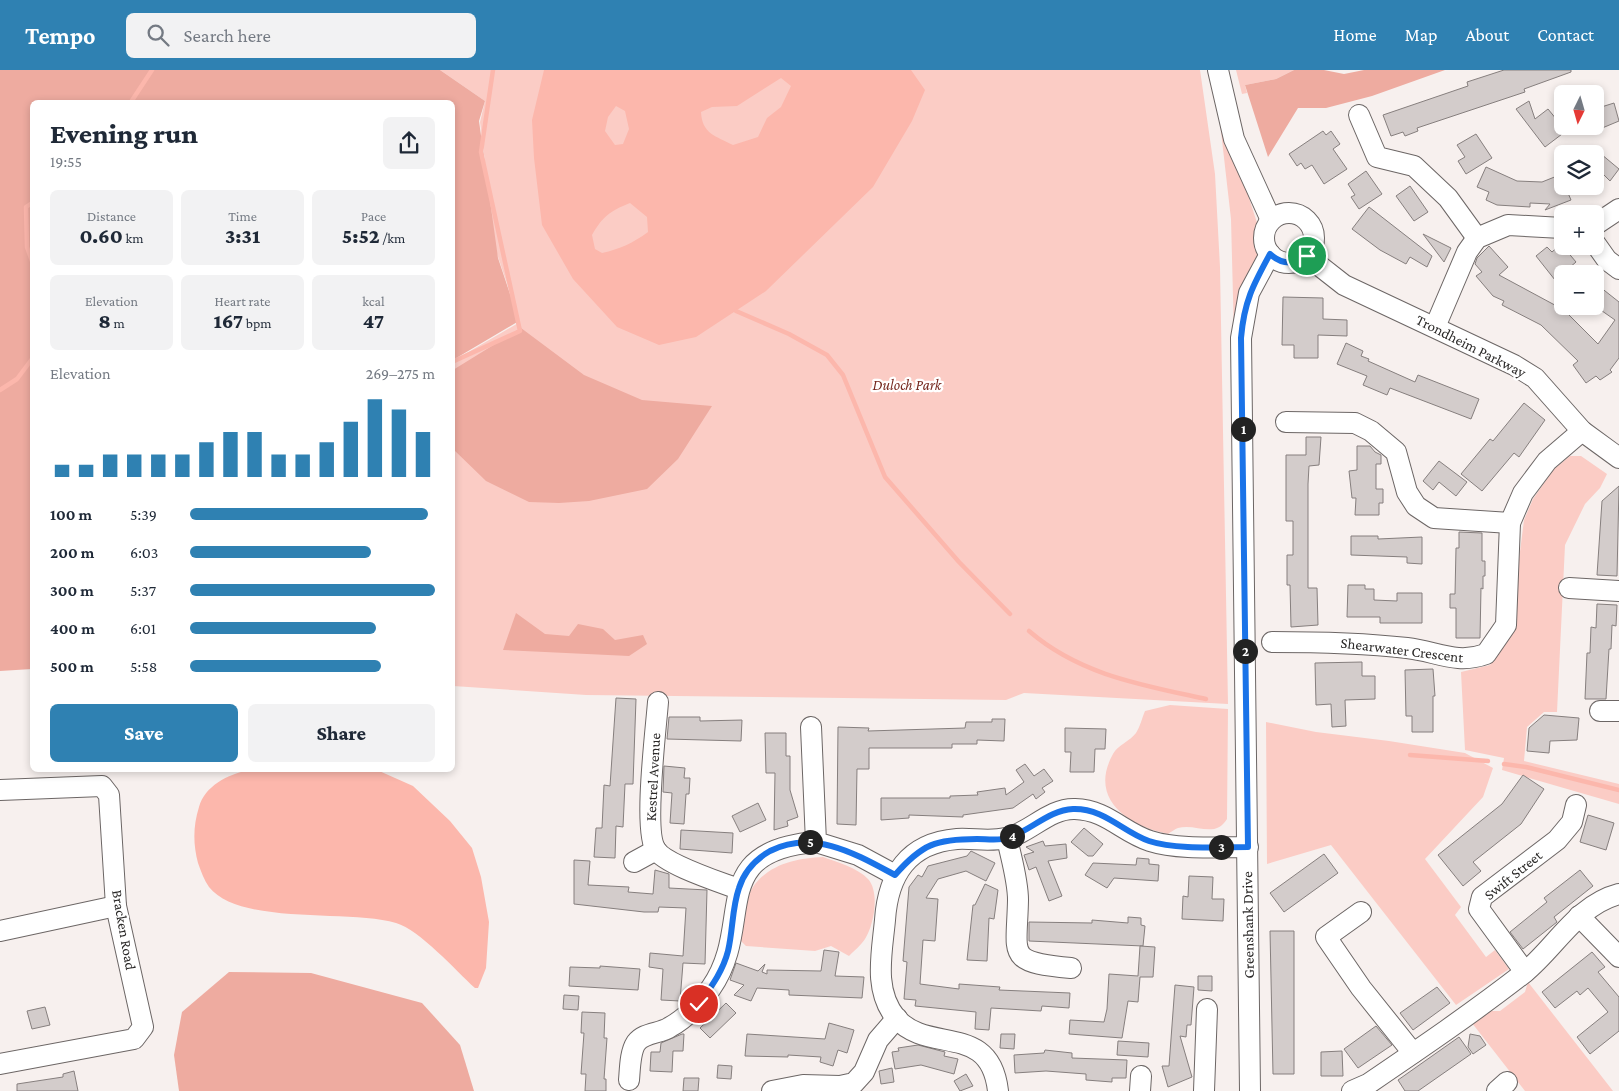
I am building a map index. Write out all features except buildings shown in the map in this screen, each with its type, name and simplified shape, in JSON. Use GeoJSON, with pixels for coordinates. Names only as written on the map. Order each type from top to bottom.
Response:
{"type":"FeatureCollection","features":[{"type":"Feature","properties":{"kind":"street"},"geometry":{"type":"LineString","coordinates":[[1218,70],[1234,139],[1272,220]]}},
{"type":"Feature","properties":{"kind":"street"},"geometry":{"type":"LineString","coordinates":[[1360,115],[1377,157],[1414,166],[1448,198],[1477,238]]}},
{"type":"Feature","properties":{"kind":"street"},"geometry":{"type":"LineString","coordinates":[[1604,219],[1619,208]]}},
{"type":"Feature","properties":{"kind":"street"},"geometry":{"type":"LineString","coordinates":[[1294,213],[1308,222],[1314,235],[1312,250],[1307,256],[1300,261],[1284,263],[1270,254],[1266,248],[1264,233],[1272,220],[1278,215],[1294,213]]}},
{"type":"Feature","properties":{"kind":"street"},"geometry":{"type":"LineString","coordinates":[[1435,327],[1467,252],[1477,238],[1508,225],[1554,228]]}},
{"type":"Feature","properties":{"kind":"street","name":"Greenshank Drive"},"geometry":{"type":"LineString","coordinates":[[1250,1091],[1241,338],[1249,292],[1270,254]]}},
{"type":"Feature","properties":{"kind":"street"},"geometry":{"type":"LineString","coordinates":[[1604,255],[1619,269]]}},
{"type":"Feature","properties":{"kind":"street","name":"Trondheim Parkway"},"geometry":{"type":"LineString","coordinates":[[1307,256],[1344,285],[1514,365],[1535,378],[1582,431],[1619,458]]}},
{"type":"Feature","properties":{"kind":"street"},"geometry":{"type":"LineString","coordinates":[[1286,422],[1355,423],[1371,431],[1396,452],[1407,492],[1416,506],[1434,518],[1510,523]]}},
{"type":"Feature","properties":{"kind":"street","name":"Shearwater Crescent"},"geometry":{"type":"LineString","coordinates":[[1272,642],[1338,642],[1401,648],[1456,659],[1486,654],[1506,625],[1510,523],[1523,493],[1547,461],[1582,431]]}},
{"type":"Feature","properties":{"kind":"street"},"geometry":{"type":"LineString","coordinates":[[1569,588],[1619,591]]}},
{"type":"Feature","properties":{"kind":"street","name":"Kestrel Avenue"},"geometry":{"type":"LineString","coordinates":[[656,850],[651,835],[651,803],[658,702]]}},
{"type":"Feature","properties":{"kind":"street"},"geometry":{"type":"LineString","coordinates":[[811,727],[816,842]]}},
{"type":"Feature","properties":{"kind":"street","name":"Bracken Road"},"geometry":{"type":"LineString","coordinates":[[0,790],[102,786],[109,795],[116,906],[143,1027],[134,1038],[0,1064]]}},
{"type":"Feature","properties":{"kind":"street","name":"Swift Street"},"geometry":{"type":"LineString","coordinates":[[1525,972],[1479,908],[1482,897],[1557,840],[1572,822],[1576,804]]}},
{"type":"Feature","properties":{"kind":"street"},"geometry":{"type":"LineString","coordinates":[[998,1091],[991,1064],[982,1054],[970,1046],[956,1041],[923,1034],[906,1027],[886,1002],[881,986],[880,971],[886,900],[895,875],[922,849],[938,842],[956,839],[1007,838],[1047,818],[1072,809],[1095,812],[1106,816],[1151,841],[1174,844],[1248,847]]}},
{"type":"Feature","properties":{"kind":"street"},"geometry":{"type":"LineString","coordinates":[[1007,838],[1018,890],[1015,941],[1018,951],[1026,960],[1040,965],[1071,968]]}},
{"type":"Feature","properties":{"kind":"street"},"geometry":{"type":"LineString","coordinates":[[629,1080],[635,1044],[642,1037],[670,1028],[699,1004],[717,979],[729,950],[738,889],[749,869],[763,856],[777,848],[816,842],[858,855],[895,875]]}},
{"type":"Feature","properties":{"kind":"street"},"geometry":{"type":"LineString","coordinates":[[634,862],[656,850],[669,861],[738,889]]}},
{"type":"Feature","properties":{"kind":"street"},"geometry":{"type":"LineString","coordinates":[[1364,1089],[1525,972],[1579,916],[1602,898],[1619,894]]}},
{"type":"Feature","properties":{"kind":"street"},"geometry":{"type":"LineString","coordinates":[[0,930],[116,906]]}},
{"type":"Feature","properties":{"kind":"street"},"geometry":{"type":"LineString","coordinates":[[1361,912],[1326,937],[1362,988],[1413,1053]]}},
{"type":"Feature","properties":{"kind":"street"},"geometry":{"type":"LineString","coordinates":[[1579,916],[1619,957]]}},
{"type":"Feature","properties":{"kind":"street"},"geometry":{"type":"LineString","coordinates":[[1204,1091],[1207,1009]]}},
{"type":"Feature","properties":{"kind":"street"},"geometry":{"type":"LineString","coordinates":[[772,1091],[803,1085],[857,1087],[878,1040],[897,1018]]}},
{"type":"Feature","properties":{"kind":"green space","name":"Duloch Park"},"geometry":{"type":"Polygon","coordinates":[[[440,70],[1200,70],[1215,174],[1220,267],[1228,704],[1024,693],[1006,700],[586,695],[455,686],[455,360],[520,322],[496,251],[480,122],[485,101],[440,70]]]}},
{"type":"Feature","properties":{"kind":"green space"},"geometry":{"type":"Polygon","coordinates":[[[1236,70],[1294,70],[1276,79],[1245,85],[1247,93],[1242,94],[1236,70]]]}},
{"type":"Feature","properties":{"kind":"green space"},"geometry":{"type":"Polygon","coordinates":[[[1219,114],[1222,114],[1259,229],[1260,246],[1234,336],[1231,219],[1219,114]]]}},
{"type":"Feature","properties":{"kind":"green space"},"geometry":{"type":"Polygon","coordinates":[[[1570,456],[1581,456],[1607,474],[1600,488],[1585,504],[1565,545],[1557,712],[1544,712],[1527,727],[1524,761],[1619,784],[1619,804],[1502,770],[1504,758],[1465,750],[1461,672],[1490,665],[1510,631],[1524,520],[1533,499],[1553,470],[1570,456]]]}},
{"type":"Feature","properties":{"kind":"green space"},"geometry":{"type":"Polygon","coordinates":[[[1170,705],[1228,709],[1227,819],[1217,828],[1185,827],[1177,828],[1168,834],[1153,830],[1126,817],[1116,808],[1109,797],[1105,784],[1107,770],[1113,754],[1136,733],[1145,711],[1170,705]]]}},
{"type":"Feature","properties":{"kind":"green space"},"geometry":{"type":"Polygon","coordinates":[[[1266,722],[1316,732],[1465,753],[1493,768],[1483,797],[1425,859],[1461,907],[1455,915],[1486,957],[1495,950],[1509,969],[1456,1005],[1331,845],[1267,864],[1266,722]]]}},
{"type":"Feature","properties":{"kind":"green space"},"geometry":{"type":"Polygon","coordinates":[[[823,857],[859,872],[872,885],[875,900],[873,917],[871,926],[862,943],[849,956],[831,946],[815,951],[746,946],[740,940],[747,899],[753,887],[767,873],[784,864],[803,859],[823,857]]]}},
{"type":"Feature","properties":{"kind":"green space"},"geometry":{"type":"Polygon","coordinates":[[[1528,982],[1613,1091],[1525,1091],[1472,1023],[1486,1011],[1500,1011],[1525,992],[1528,982]]]}},
{"type":"Feature","properties":{"kind":"shaded area"},"geometry":{"type":"Polygon","coordinates":[[[0,70],[440,70],[485,101],[479,121],[498,258],[519,321],[455,359],[455,100],[30,100],[30,669],[0,671],[0,70]]]}},
{"type":"Feature","properties":{"kind":"shaded area"},"geometry":{"type":"Polygon","coordinates":[[[544,70],[911,70],[925,90],[912,121],[873,187],[766,291],[696,337],[659,345],[617,327],[573,279],[542,225],[534,158],[532,120],[544,70]],[[781,78],[737,106],[712,107],[701,112],[707,130],[733,145],[758,137],[767,118],[781,107],[791,86],[781,78]],[[616,106],[608,117],[605,131],[615,145],[623,144],[629,129],[625,111],[616,106]],[[630,203],[604,219],[592,235],[595,249],[602,253],[626,245],[648,232],[647,217],[630,203]]]}},
{"type":"Feature","properties":{"kind":"shaded area"},"geometry":{"type":"Polygon","coordinates":[[[1294,70],[1324,70],[1344,74],[1364,70],[1445,70],[1372,96],[1326,108],[1298,108],[1268,157],[1245,85],[1276,79],[1294,70]]]}},
{"type":"Feature","properties":{"kind":"shaded area"},"geometry":{"type":"Polygon","coordinates":[[[521,328],[584,375],[642,400],[712,406],[678,459],[647,489],[589,501],[529,502],[486,481],[455,451],[455,369],[521,328]]]}},
{"type":"Feature","properties":{"kind":"shaded area"},"geometry":{"type":"Polygon","coordinates":[[[516,613],[545,634],[569,636],[578,624],[603,629],[615,640],[643,635],[647,644],[629,656],[503,650],[516,613]]]}},
{"type":"Feature","properties":{"kind":"shaded area"},"geometry":{"type":"Polygon","coordinates":[[[242,772],[382,772],[413,786],[450,821],[472,848],[481,877],[489,922],[486,968],[478,988],[475,988],[437,951],[416,934],[396,923],[376,919],[269,912],[245,907],[224,899],[209,887],[198,863],[195,849],[194,835],[197,814],[206,793],[218,782],[242,772]]]}},
{"type":"Feature","properties":{"kind":"shaded area"},"geometry":{"type":"Polygon","coordinates":[[[229,972],[311,973],[422,1003],[460,1045],[474,1091],[179,1091],[174,1055],[182,1012],[229,972]]]}},
{"type":"Feature","properties":{"kind":"waterway"},"geometry":{"type":"LineString","coordinates":[[132,100],[152,70]]}},
{"type":"Feature","properties":{"kind":"waterway"},"geometry":{"type":"LineString","coordinates":[[455,361],[520,331],[481,152],[493,70]]}},
{"type":"Feature","properties":{"kind":"waterway"},"geometry":{"type":"LineString","coordinates":[[30,204],[26,207],[27,247],[30,255]]}},
{"type":"Feature","properties":{"kind":"waterway"},"geometry":{"type":"LineString","coordinates":[[736,311],[789,334],[827,355],[843,375],[885,477],[959,562],[1010,614]]}},
{"type":"Feature","properties":{"kind":"waterway"},"geometry":{"type":"LineString","coordinates":[[0,390],[17,379],[30,362]]}},
{"type":"Feature","properties":{"kind":"waterway"},"geometry":{"type":"LineString","coordinates":[[1029,631],[1069,658],[1091,668],[1135,683],[1206,699]]}},
{"type":"Feature","properties":{"kind":"waterway"},"geometry":{"type":"LineString","coordinates":[[1410,755],[1488,761]]}},
{"type":"Feature","properties":{"kind":"waterway"},"geometry":{"type":"LineString","coordinates":[[1504,764],[1526,767],[1619,790]]}},
{"type":"Feature","properties":{"kind":"route"},"geometry":{"type":"LineString","coordinates":[[699,1004],[717,979],[725,962],[729,950],[738,889],[742,879],[749,869],[763,856],[777,848],[798,843],[816,842],[858,855],[895,875],[909,859],[922,849],[938,842],[956,839],[1007,838],[1058,813],[1072,809],[1095,812],[1106,816],[1136,835],[1151,841],[1219,847],[1248,847],[1241,338],[1249,292],[1270,254],[1276,260],[1284,263],[1300,261],[1307,256]]}}]}
